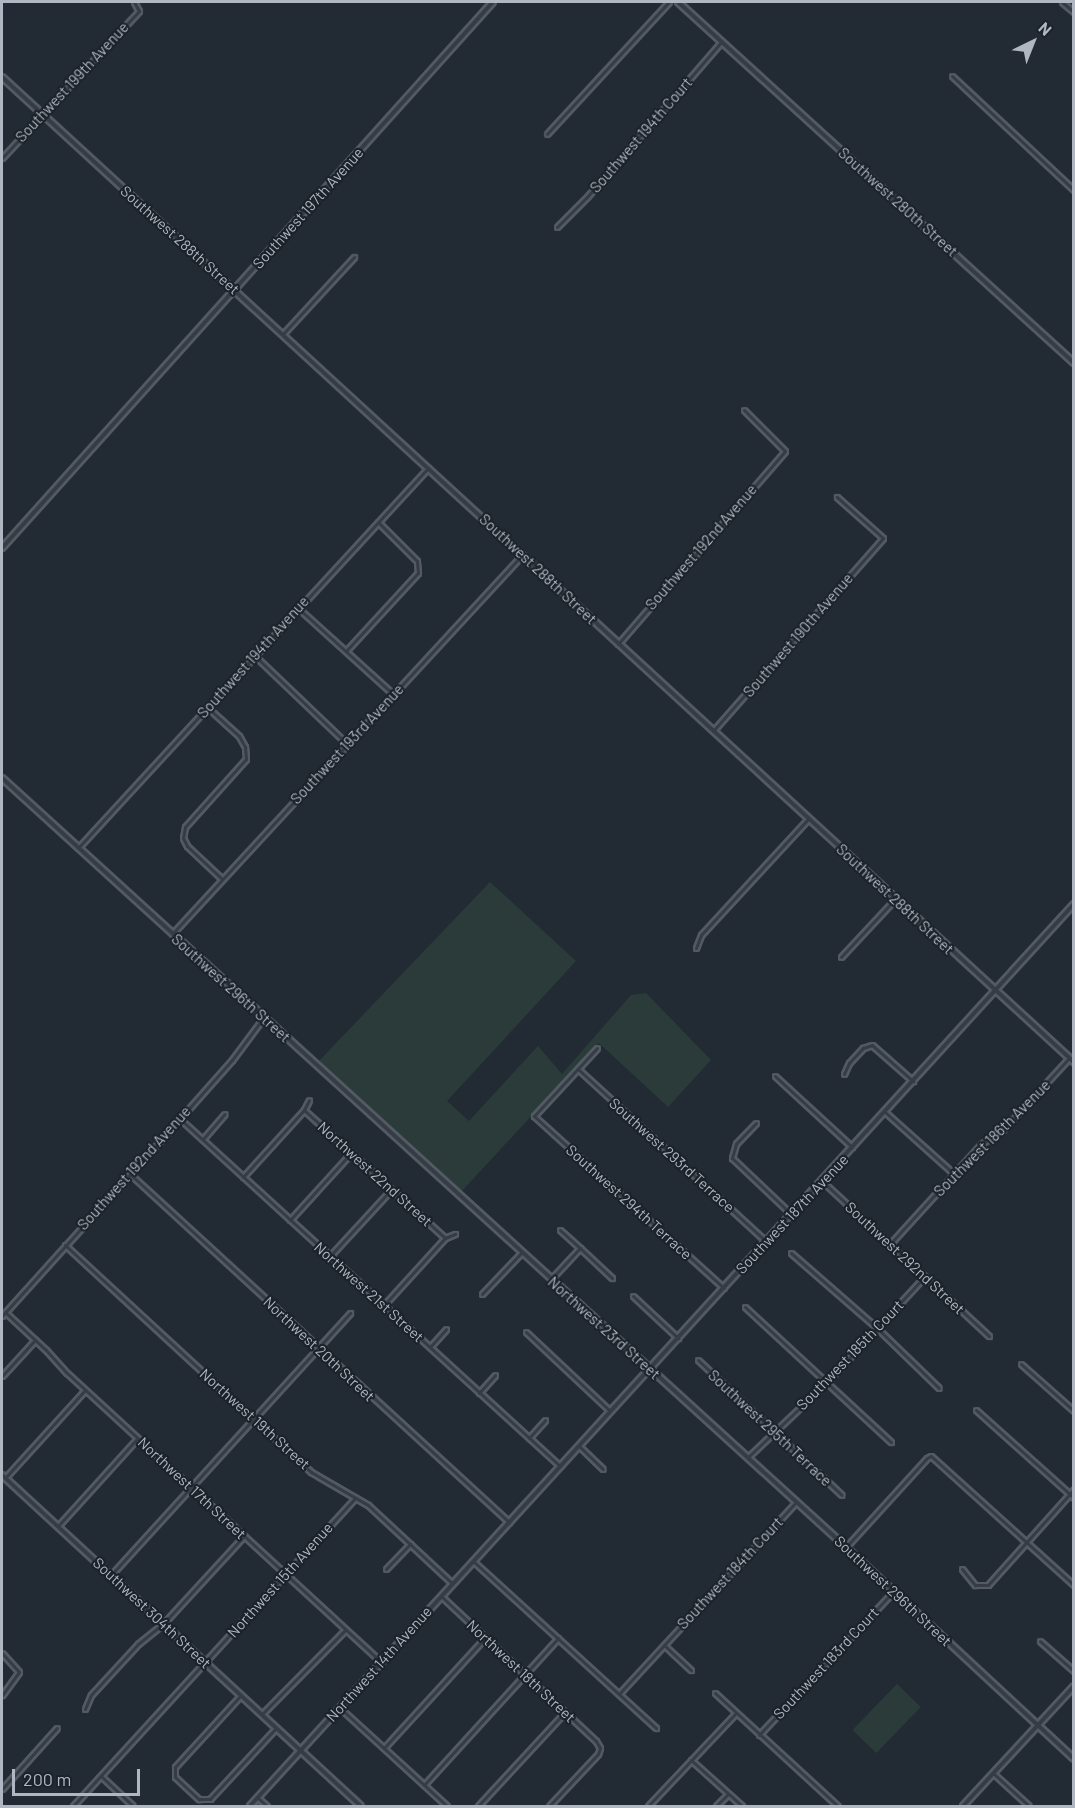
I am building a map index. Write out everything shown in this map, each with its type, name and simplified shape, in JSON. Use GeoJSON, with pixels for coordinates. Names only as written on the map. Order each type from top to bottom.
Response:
{"type":"FeatureCollection","features":[{"type":"Feature","properties":{"kind":"street","name":"Southwest 199th Avenue"},"geometry":{"type":"LineString","coordinates":[[2,158],[139,11],[138,5],[134,2]]}},
{"type":"Feature","properties":{"kind":"street","name":"Southwest 197th Avenue"},"geometry":{"type":"LineString","coordinates":[[2,548],[493,2]]}},
{"type":"Feature","properties":{"kind":"street"},"geometry":{"type":"LineString","coordinates":[[547,134],[669,2]]}},
{"type":"Feature","properties":{"kind":"street","name":"Southwest 280th Street"},"geometry":{"type":"LineString","coordinates":[[678,2],[1074,363]]}},
{"type":"Feature","properties":{"kind":"street"},"geometry":{"type":"LineString","coordinates":[[1062,2],[1074,12]]}},
{"type":"Feature","properties":{"kind":"street","name":"Southwest 194th Court"},"geometry":{"type":"LineString","coordinates":[[557,227],[587,197],[722,41]]}},
{"type":"Feature","properties":{"kind":"street"},"geometry":{"type":"LineString","coordinates":[[952,76],[1074,190]]}},
{"type":"Feature","properties":{"kind":"street","name":"Southwest 288th Street"},"geometry":{"type":"LineString","coordinates":[[2,77],[1074,1062]]}},
{"type":"Feature","properties":{"kind":"street"},"geometry":{"type":"LineString","coordinates":[[283,334],[354,257]]}},
{"type":"Feature","properties":{"kind":"street","name":"Southwest 192nd Avenue"},"geometry":{"type":"LineString","coordinates":[[618,644],[785,451],[744,410]]}},
{"type":"Feature","properties":{"kind":"street","name":"Southwest 194th Avenue"},"geometry":{"type":"LineString","coordinates":[[78,848],[428,468]]}},
{"type":"Feature","properties":{"kind":"street","name":"Southwest 190th Avenue"},"geometry":{"type":"LineString","coordinates":[[713,731],[883,538],[837,497]]}},
{"type":"Feature","properties":{"kind":"street"},"geometry":{"type":"LineString","coordinates":[[346,651],[418,573],[417,561],[378,522]]}},
{"type":"Feature","properties":{"kind":"street","name":"Southwest 193rd Avenue"},"geometry":{"type":"LineString","coordinates":[[172,934],[522,555]]}},
{"type":"Feature","properties":{"kind":"street"},"geometry":{"type":"LineString","coordinates":[[298,608],[393,694]]}},
{"type":"Feature","properties":{"kind":"street"},"geometry":{"type":"LineString","coordinates":[[255,656],[347,744]]}},
{"type":"Feature","properties":{"kind":"street"},"geometry":{"type":"LineString","coordinates":[[207,707],[238,736],[245,747],[246,759],[185,827],[183,838],[187,846],[222,879]]}},
{"type":"Feature","properties":{"kind":"street","name":"Southwest 296th Street"},"geometry":{"type":"LineString","coordinates":[[2,778],[461,1198]]}},
{"type":"Feature","properties":{"kind":"street"},"geometry":{"type":"LineString","coordinates":[[696,948],[701,935],[808,819]]}},
{"type":"Feature","properties":{"kind":"street"},"geometry":{"type":"LineString","coordinates":[[841,957],[895,899]]}},
{"type":"Feature","properties":{"kind":"street","name":"Southwest 187th Avenue"},"geometry":{"type":"LineString","coordinates":[[509,1522],[1074,904]]}},
{"type":"Feature","properties":{"kind":"street","name":"Southwest 192nd Avenue"},"geometry":{"type":"LineString","coordinates":[[3,1314],[232,1060],[264,1017]]}},
{"type":"Feature","properties":{"kind":"street"},"geometry":{"type":"LineString","coordinates":[[844,1074],[849,1063],[860,1050],[872,1045],[913,1081]]}},
{"type":"Feature","properties":{"kind":"street"},"geometry":{"type":"LineString","coordinates":[[578,1069],[597,1048]]}},
{"type":"Feature","properties":{"kind":"street","name":"Southwest 186th Avenue"},"geometry":{"type":"LineString","coordinates":[[890,1244],[981,1144],[1003,1130],[1069,1058]]}},
{"type":"Feature","properties":{"kind":"street","name":"Southwest 294th Terrace"},"geometry":{"type":"LineString","coordinates":[[578,1069],[534,1116],[724,1288]]}},
{"type":"Feature","properties":{"kind":"street","name":"Southwest 293rd Terrace"},"geometry":{"type":"LineString","coordinates":[[578,1069],[766,1241]]}},
{"type":"Feature","properties":{"kind":"street"},"geometry":{"type":"LineString","coordinates":[[775,1076],[852,1148]]}},
{"type":"Feature","properties":{"kind":"street"},"geometry":{"type":"LineString","coordinates":[[243,1177],[304,1110],[309,1100]]}},
{"type":"Feature","properties":{"kind":"street","name":"Northwest 22nd Street"},"geometry":{"type":"LineString","coordinates":[[304,1110],[445,1238]]}},
{"type":"Feature","properties":{"kind":"street"},"geometry":{"type":"LineString","coordinates":[[885,1112],[954,1174]]}},
{"type":"Feature","properties":{"kind":"street"},"geometry":{"type":"LineString","coordinates":[[203,1139],[225,1114]]}},
{"type":"Feature","properties":{"kind":"street","name":"Northwest 21st Street"},"geometry":{"type":"LineString","coordinates":[[179,1118],[560,1466]]}},
{"type":"Feature","properties":{"kind":"street"},"geometry":{"type":"LineString","coordinates":[[756,1123],[734,1147],[732,1155],[734,1162],[791,1214]]}},
{"type":"Feature","properties":{"kind":"street"},"geometry":{"type":"LineString","coordinates":[[290,1220],[351,1153]]}},
{"type":"Feature","properties":{"kind":"street","name":"Northwest 20th Street"},"geometry":{"type":"LineString","coordinates":[[130,1174],[509,1522]]}},
{"type":"Feature","properties":{"kind":"street","name":"Southwest 292nd Street"},"geometry":{"type":"LineString","coordinates":[[822,1181],[989,1336]]}},
{"type":"Feature","properties":{"kind":"street"},"geometry":{"type":"LineString","coordinates":[[330,1256],[392,1190]]}},
{"type":"Feature","properties":{"kind":"street","name":"Northwest 23rd Street"},"geometry":{"type":"LineString","coordinates":[[461,1198],[747,1458]]}},
{"type":"Feature","properties":{"kind":"street"},"geometry":{"type":"LineString","coordinates":[[560,1230],[612,1278]]}},
{"type":"Feature","properties":{"kind":"street"},"geometry":{"type":"LineString","coordinates":[[384,1305],[445,1238],[455,1234]]}},
{"type":"Feature","properties":{"kind":"street","name":"Northwest 19th Street"},"geometry":{"type":"LineString","coordinates":[[65,1245],[311,1472],[355,1497],[452,1583]]}},
{"type":"Feature","properties":{"kind":"street"},"geometry":{"type":"LineString","coordinates":[[551,1280],[580,1248]]}},
{"type":"Feature","properties":{"kind":"street"},"geometry":{"type":"LineString","coordinates":[[482,1294],[521,1253]]}},
{"type":"Feature","properties":{"kind":"street"},"geometry":{"type":"LineString","coordinates":[[791,1253],[877,1328],[939,1388]]}},
{"type":"Feature","properties":{"kind":"street","name":"Southwest 185th Court"},"geometry":{"type":"LineString","coordinates":[[747,1458],[827,1382],[925,1276]]}},
{"type":"Feature","properties":{"kind":"street"},"geometry":{"type":"LineString","coordinates":[[633,1296],[678,1338]]}},
{"type":"Feature","properties":{"kind":"street"},"geometry":{"type":"LineString","coordinates":[[744,1307],[891,1442]]}},
{"type":"Feature","properties":{"kind":"street"},"geometry":{"type":"LineString","coordinates":[[111,1575],[350,1313]]}},
{"type":"Feature","properties":{"kind":"street","name":"Northwest 17th Street"},"geometry":{"type":"LineString","coordinates":[[3,1314],[35,1340],[85,1390],[381,1662]]}},
{"type":"Feature","properties":{"kind":"street"},"geometry":{"type":"LineString","coordinates":[[430,1347],[446,1329]]}},
{"type":"Feature","properties":{"kind":"street"},"geometry":{"type":"LineString","coordinates":[[526,1332],[610,1412]]}},
{"type":"Feature","properties":{"kind":"street"},"geometry":{"type":"LineString","coordinates":[[2,1376],[35,1340]]}},
{"type":"Feature","properties":{"kind":"street","name":"Southwest 295th Terrace"},"geometry":{"type":"LineString","coordinates":[[698,1360],[842,1495]]}},
{"type":"Feature","properties":{"kind":"street"},"geometry":{"type":"LineString","coordinates":[[1021,1364],[1074,1411]]}},
{"type":"Feature","properties":{"kind":"street"},"geometry":{"type":"LineString","coordinates":[[479,1392],[495,1375]]}},
{"type":"Feature","properties":{"kind":"street"},"geometry":{"type":"LineString","coordinates":[[3,1477],[85,1390]]}},
{"type":"Feature","properties":{"kind":"street"},"geometry":{"type":"LineString","coordinates":[[976,1410],[1074,1498]]}},
{"type":"Feature","properties":{"kind":"street"},"geometry":{"type":"LineString","coordinates":[[529,1438],[545,1420]]}},
{"type":"Feature","properties":{"kind":"street"},"geometry":{"type":"LineString","coordinates":[[58,1526],[138,1439]]}},
{"type":"Feature","properties":{"kind":"street"},"geometry":{"type":"LineString","coordinates":[[579,1446],[603,1469]]}},
{"type":"Feature","properties":{"kind":"street"},"geometry":{"type":"LineString","coordinates":[[846,1547],[927,1458],[932,1456],[1074,1585]]}},
{"type":"Feature","properties":{"kind":"street","name":"Southwest 296th Street"},"geometry":{"type":"LineString","coordinates":[[747,1458],[1038,1726]]}},
{"type":"Feature","properties":{"kind":"street","name":"Southwest 304th Street"},"geometry":{"type":"LineString","coordinates":[[3,1477],[361,1806]]}},
{"type":"Feature","properties":{"kind":"street"},"geometry":{"type":"LineString","coordinates":[[962,1569],[975,1585],[983,1587],[1074,1490]]}},
{"type":"Feature","properties":{"kind":"street","name":"Northwest 15th Avenue"},"geometry":{"type":"LineString","coordinates":[[73,1806],[206,1663],[355,1497]]}},
{"type":"Feature","properties":{"kind":"street","name":"Southwest 184th Court"},"geometry":{"type":"LineString","coordinates":[[619,1694],[796,1502]]}},
{"type":"Feature","properties":{"kind":"street","name":"Northwest 14th Avenue"},"geometry":{"type":"LineString","coordinates":[[250,1806],[509,1522]]}},
{"type":"Feature","properties":{"kind":"street"},"geometry":{"type":"LineString","coordinates":[[85,1709],[91,1695],[138,1644],[164,1623],[244,1536]]}},
{"type":"Feature","properties":{"kind":"street"},"geometry":{"type":"LineString","coordinates":[[386,1569],[410,1544]]}},
{"type":"Feature","properties":{"kind":"street"},"geometry":{"type":"LineString","coordinates":[[473,1561],[656,1728]]}},
{"type":"Feature","properties":{"kind":"street","name":"Southwest 183rd Court"},"geometry":{"type":"LineString","coordinates":[[759,1735],[893,1592]]}},
{"type":"Feature","properties":{"kind":"street","name":"Northwest 18th Street"},"geometry":{"type":"LineString","coordinates":[[441,1596],[596,1741],[600,1748],[598,1754],[549,1806]]}},
{"type":"Feature","properties":{"kind":"street"},"geometry":{"type":"LineString","coordinates":[[262,1714],[345,1630]]}},
{"type":"Feature","properties":{"kind":"street"},"geometry":{"type":"LineString","coordinates":[[384,1748],[484,1638]]}},
{"type":"Feature","properties":{"kind":"street"},"geometry":{"type":"LineString","coordinates":[[424,1785],[558,1638]]}},
{"type":"Feature","properties":{"kind":"street"},"geometry":{"type":"LineString","coordinates":[[1040,1641],[1074,1671]]}},
{"type":"Feature","properties":{"kind":"street"},"geometry":{"type":"LineString","coordinates":[[664,1644],[691,1670]]}},
{"type":"Feature","properties":{"kind":"street"},"geometry":{"type":"LineString","coordinates":[[2,1653],[19,1672],[2,1695]]}},
{"type":"Feature","properties":{"kind":"street"},"geometry":{"type":"LineString","coordinates":[[963,1806],[1074,1686]]}},
{"type":"Feature","properties":{"kind":"street"},"geometry":{"type":"LineString","coordinates":[[715,1693],[838,1806]]}},
{"type":"Feature","properties":{"kind":"street"},"geometry":{"type":"LineString","coordinates":[[241,1695],[175,1767],[174,1773],[198,1799],[204,1801],[210,1799],[276,1728]]}},
{"type":"Feature","properties":{"kind":"street"},"geometry":{"type":"LineString","coordinates":[[339,1707],[447,1806]]}},
{"type":"Feature","properties":{"kind":"street"},"geometry":{"type":"LineString","coordinates":[[478,1806],[564,1712]]}},
{"type":"Feature","properties":{"kind":"street"},"geometry":{"type":"LineString","coordinates":[[648,1806],[736,1713]]}},
{"type":"Feature","properties":{"kind":"street"},"geometry":{"type":"LineString","coordinates":[[1038,1726],[1074,1759]]}},
{"type":"Feature","properties":{"kind":"street"},"geometry":{"type":"LineString","coordinates":[[2,1789],[57,1728]]}},
{"type":"Feature","properties":{"kind":"street"},"geometry":{"type":"LineString","coordinates":[[691,1760],[742,1806]]}},
{"type":"Feature","properties":{"kind":"street"},"geometry":{"type":"LineString","coordinates":[[994,1774],[1029,1806]]}},
{"type":"Feature","properties":{"kind":"street"},"geometry":{"type":"LineString","coordinates":[[101,1776],[133,1806]]}},
{"type":"Feature","properties":{"kind":"street"},"geometry":{"type":"LineString","coordinates":[[716,1806],[728,1794]]}},
{"type":"Feature","properties":{"kind":"street"},"geometry":{"type":"LineString","coordinates":[[258,1798],[267,1806]]}},
{"type":"Feature","properties":{"kind":"shaded area"},"geometry":{"type":"Polygon","coordinates":[[[490,882],[576,961],[447,1101],[469,1121],[538,1046],[562,1074],[631,995],[646,993],[711,1060],[668,1107],[599,1043],[461,1192],[318,1062],[490,882]]]}},
{"type":"Feature","properties":{"kind":"shaded area"},"geometry":{"type":"Polygon","coordinates":[[[897,1684],[921,1707],[876,1753],[853,1730],[897,1684]]]}}]}
